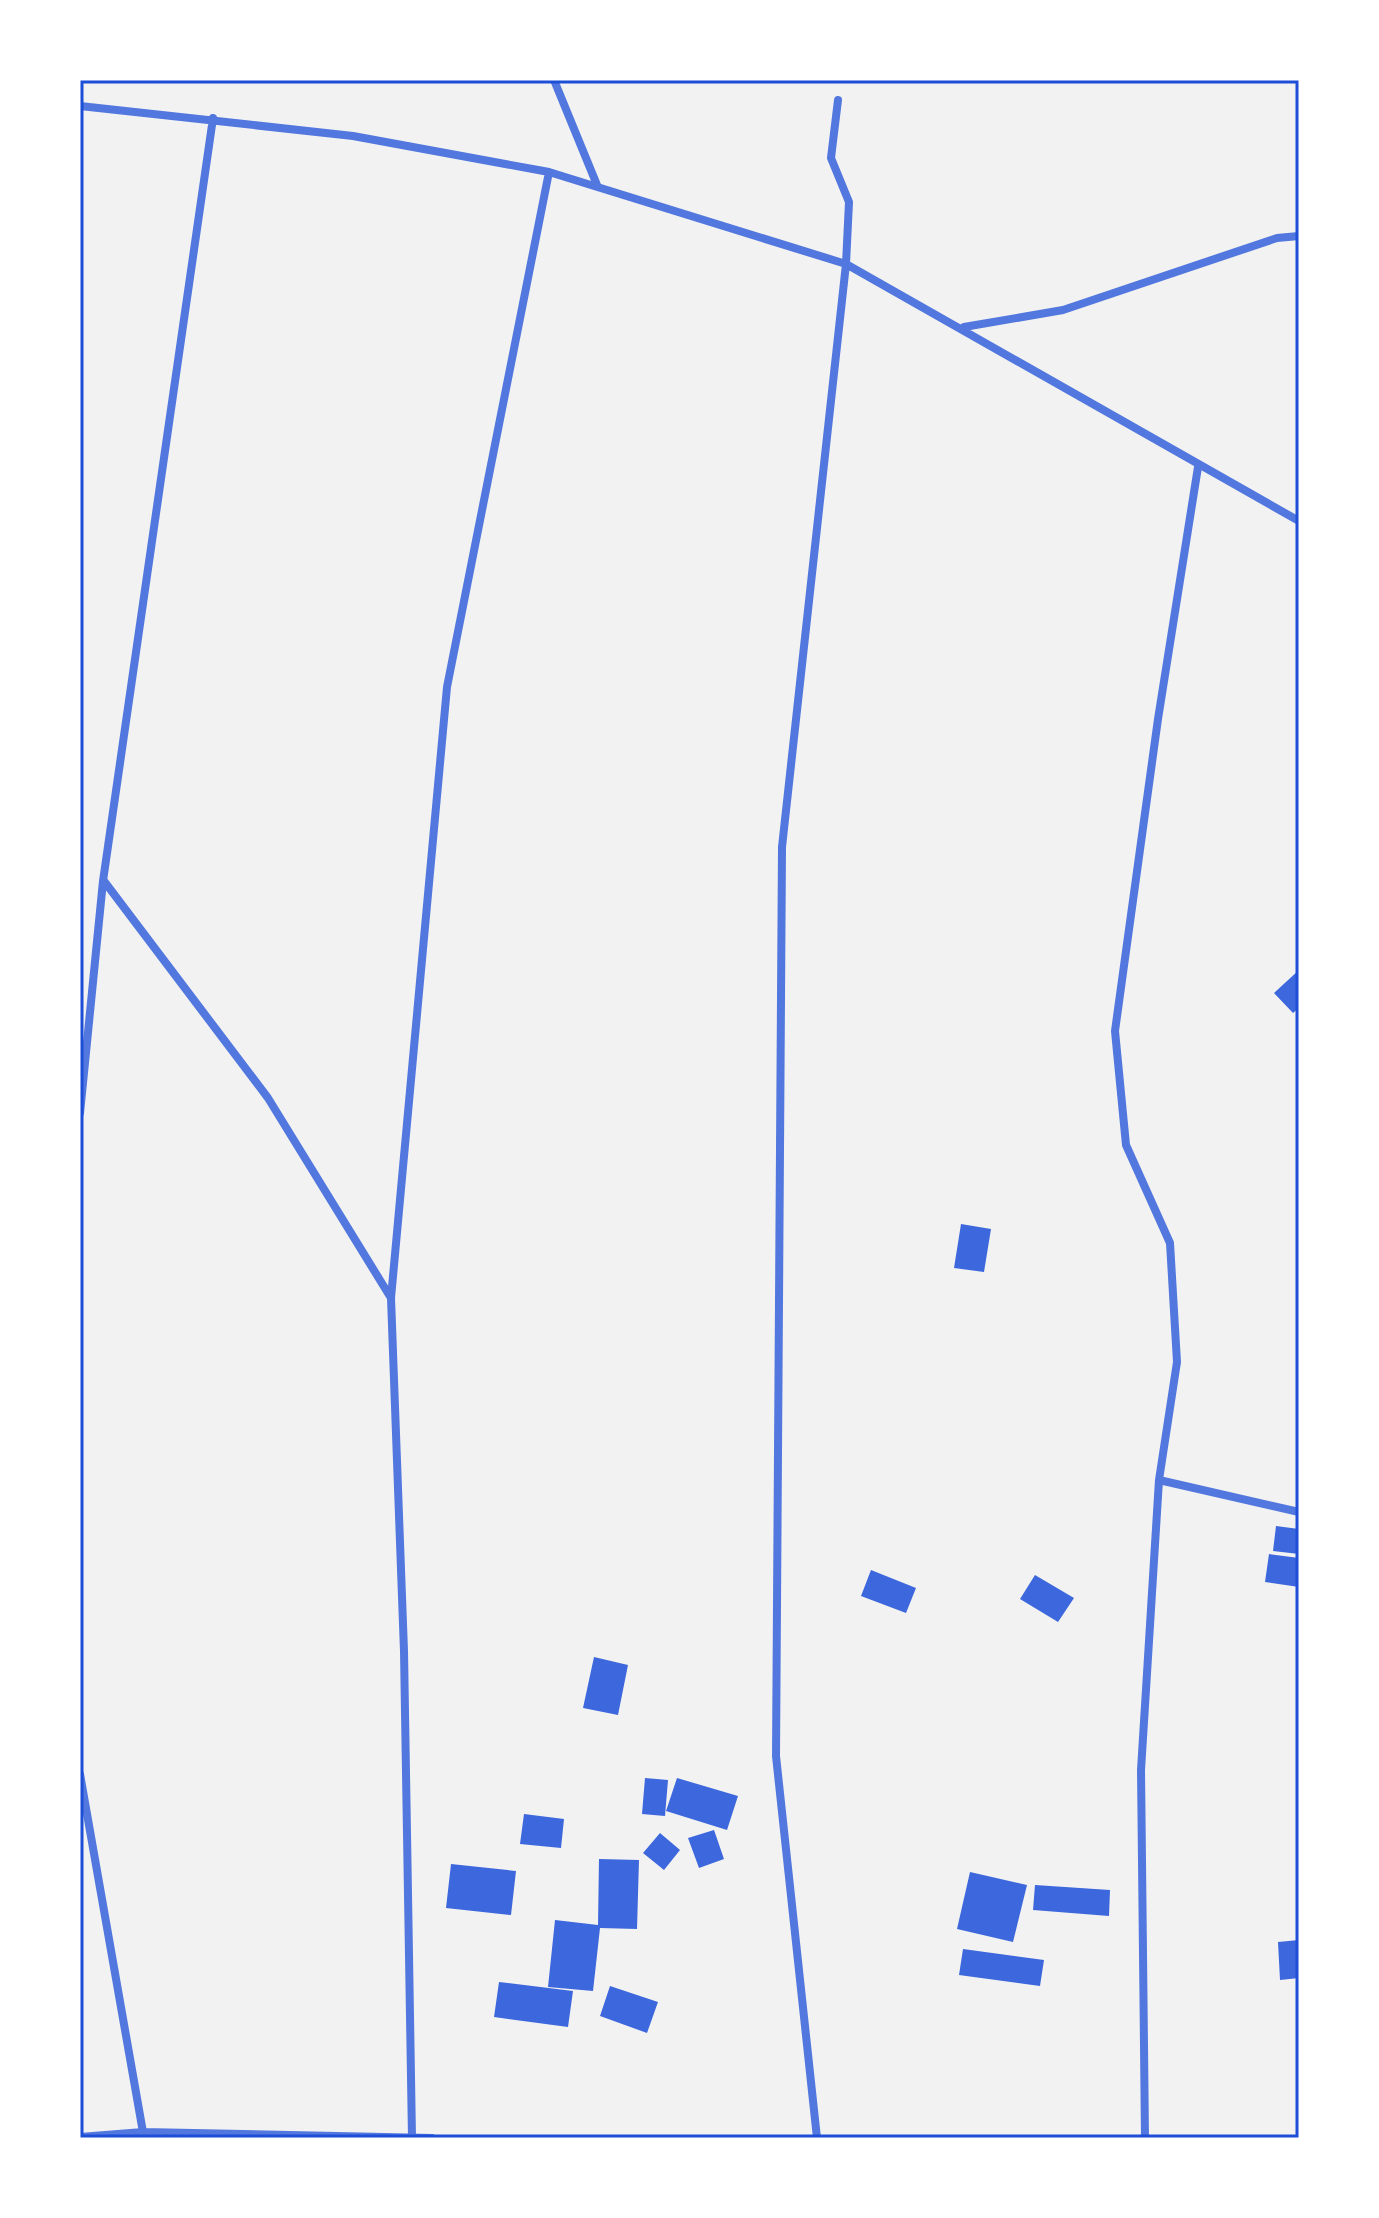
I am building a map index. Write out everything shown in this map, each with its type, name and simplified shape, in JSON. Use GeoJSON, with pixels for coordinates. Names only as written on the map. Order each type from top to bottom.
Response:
{"type":"FeatureCollection","features":[{"type":"Feature","properties":{"kind":"street"},"geometry":{"type":"LineString","coordinates":[[554,80],[597,185]]}},
{"type":"Feature","properties":{"kind":"street"},"geometry":{"type":"LineString","coordinates":[[817,2138],[776,1756],[782,847],[846,264],[849,202],[831,158],[838,100]]}},
{"type":"Feature","properties":{"kind":"street"},"geometry":{"type":"LineString","coordinates":[[80,106],[213,118],[353,136],[549,172],[846,264],[963,327],[1198,467],[1299,521]]}},
{"type":"Feature","properties":{"kind":"street"},"geometry":{"type":"LineString","coordinates":[[80,1113],[103,881],[213,118]]}},
{"type":"Feature","properties":{"kind":"street"},"geometry":{"type":"LineString","coordinates":[[412,2138],[404,1651],[391,1298],[447,687],[549,172]]}},
{"type":"Feature","properties":{"kind":"street"},"geometry":{"type":"LineString","coordinates":[[963,327],[1063,310],[1204,266],[1277,238],[1299,236]]}},
{"type":"Feature","properties":{"kind":"street"},"geometry":{"type":"LineString","coordinates":[[1145,2138],[1141,1770],[1159,1480],[1177,1362],[1170,1243],[1126,1145],[1115,1031],[1158,719],[1198,467]]}},
{"type":"Feature","properties":{"kind":"street"},"geometry":{"type":"LineString","coordinates":[[103,881],[268,1098],[391,1298]]}},
{"type":"Feature","properties":{"kind":"street"},"geometry":{"type":"LineString","coordinates":[[1159,1480],[1299,1512]]}},
{"type":"Feature","properties":{"kind":"street"},"geometry":{"type":"LineString","coordinates":[[80,1774],[143,2135]]}},
{"type":"Feature","properties":{"kind":"street"},"geometry":{"type":"LineString","coordinates":[[80,2137],[432,2138]]}},
{"type":"Feature","properties":{"kind":"building"},"geometry":{"type":"Polygon","coordinates":[[[1299,970],[1299,1008],[1293,1013],[1274,993],[1299,970]]]}},
{"type":"Feature","properties":{"kind":"building"},"geometry":{"type":"Polygon","coordinates":[[[961,1224],[991,1229],[984,1272],[954,1268],[961,1224]]]}},
{"type":"Feature","properties":{"kind":"building"},"geometry":{"type":"Polygon","coordinates":[[[1276,1526],[1299,1529],[1299,1554],[1273,1551],[1276,1526]]]}},
{"type":"Feature","properties":{"kind":"building"},"geometry":{"type":"Polygon","coordinates":[[[1269,1554],[1299,1558],[1299,1587],[1265,1582],[1269,1554]]]}},
{"type":"Feature","properties":{"kind":"building"},"geometry":{"type":"Polygon","coordinates":[[[871,1570],[916,1588],[906,1613],[861,1596],[871,1570]]]}},
{"type":"Feature","properties":{"kind":"building"},"geometry":{"type":"Polygon","coordinates":[[[1035,1575],[1074,1598],[1058,1622],[1020,1599],[1035,1575]]]}},
{"type":"Feature","properties":{"kind":"building"},"geometry":{"type":"Polygon","coordinates":[[[594,1657],[628,1665],[618,1715],[583,1708],[594,1657]]]}},
{"type":"Feature","properties":{"kind":"building"},"geometry":{"type":"Polygon","coordinates":[[[645,1778],[668,1780],[665,1816],[642,1814],[645,1778]]]}},
{"type":"Feature","properties":{"kind":"building"},"geometry":{"type":"Polygon","coordinates":[[[677,1778],[738,1796],[727,1830],[666,1811],[677,1778]]]}},
{"type":"Feature","properties":{"kind":"building"},"geometry":{"type":"Polygon","coordinates":[[[524,1814],[564,1819],[561,1848],[520,1844],[524,1814]]]}},
{"type":"Feature","properties":{"kind":"building"},"geometry":{"type":"Polygon","coordinates":[[[714,1830],[724,1859],[699,1868],[688,1838],[714,1830]]]}},
{"type":"Feature","properties":{"kind":"building"},"geometry":{"type":"Polygon","coordinates":[[[660,1833],[680,1850],[664,1870],[643,1853],[660,1833]]]}},
{"type":"Feature","properties":{"kind":"building"},"geometry":{"type":"Polygon","coordinates":[[[599,1859],[639,1860],[637,1929],[600,1928],[593,1991],[548,1987],[555,1920],[598,1925],[599,1859]]]}},
{"type":"Feature","properties":{"kind":"building"},"geometry":{"type":"Polygon","coordinates":[[[451,1864],[516,1871],[511,1915],[446,1908],[451,1864]]]}},
{"type":"Feature","properties":{"kind":"building"},"geometry":{"type":"Polygon","coordinates":[[[970,1872],[1027,1885],[1013,1942],[957,1929],[970,1872]]]}},
{"type":"Feature","properties":{"kind":"building"},"geometry":{"type":"Polygon","coordinates":[[[1035,1885],[1110,1890],[1109,1916],[1033,1910],[1035,1885]]]}},
{"type":"Feature","properties":{"kind":"building"},"geometry":{"type":"Polygon","coordinates":[[[1299,1940],[1299,1978],[1280,1980],[1278,1942],[1299,1940]]]}},
{"type":"Feature","properties":{"kind":"building"},"geometry":{"type":"Polygon","coordinates":[[[963,1949],[1044,1960],[1040,1986],[959,1975],[963,1949]]]}},
{"type":"Feature","properties":{"kind":"building"},"geometry":{"type":"Polygon","coordinates":[[[499,1982],[573,1991],[568,2027],[494,2017],[499,1982]]]}},
{"type":"Feature","properties":{"kind":"building"},"geometry":{"type":"Polygon","coordinates":[[[610,1986],[658,2002],[647,2033],[600,2016],[610,1986]]]}}]}
